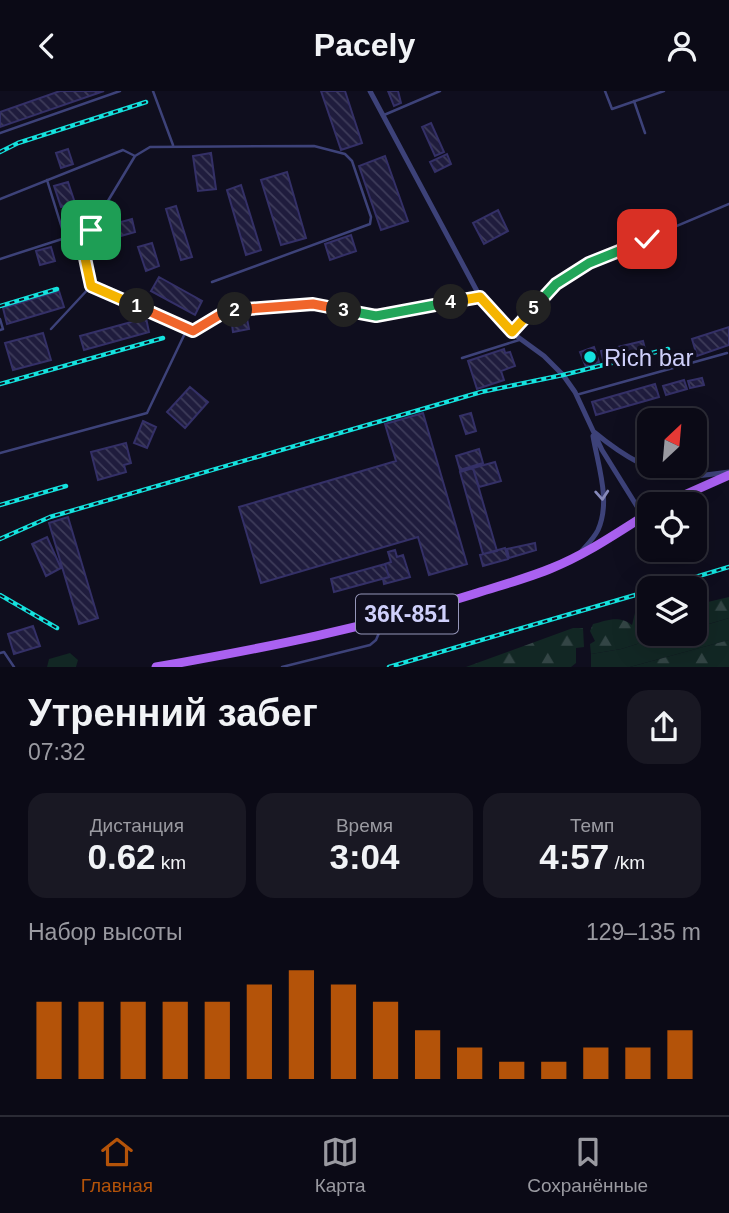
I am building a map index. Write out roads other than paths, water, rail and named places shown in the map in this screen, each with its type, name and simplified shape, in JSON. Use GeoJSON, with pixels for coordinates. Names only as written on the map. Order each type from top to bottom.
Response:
{"type":"FeatureCollection","features":[{"type":"Feature","properties":{"kind":"main road"},"geometry":{"type":"LineString","coordinates":[[689,492],[729,473]]}},
{"type":"Feature","properties":{"kind":"main road","name":"36К-851"},"geometry":{"type":"LineString","coordinates":[[156,667],[272,647],[384,621],[530,576],[579,555],[637,520]]}},
{"type":"Feature","properties":{"kind":"street"},"geometry":{"type":"LineString","coordinates":[[370,91],[480,297],[512,332],[556,367],[576,395],[591,430],[637,500]]}},
{"type":"Feature","properties":{"kind":"street"},"geometry":{"type":"LineString","coordinates":[[591,430],[610,446],[668,474],[697,477],[729,473]]}},
{"type":"Feature","properties":{"kind":"street"},"geometry":{"type":"LineString","coordinates":[[579,555],[596,532],[603,507],[603,492],[591,430]]}},
{"type":"Feature","properties":{"kind":"lane"},"geometry":{"type":"LineString","coordinates":[[0,132],[120,91]]}},
{"type":"Feature","properties":{"kind":"lane"},"geometry":{"type":"LineString","coordinates":[[153,91],[173,145]]}},
{"type":"Feature","properties":{"kind":"lane"},"geometry":{"type":"LineString","coordinates":[[384,115],[440,91]]}},
{"type":"Feature","properties":{"kind":"lane"},"geometry":{"type":"LineString","coordinates":[[606,91],[612,109],[664,91]]}},
{"type":"Feature","properties":{"kind":"lane"},"geometry":{"type":"LineString","coordinates":[[634,101],[645,134]]}},
{"type":"Feature","properties":{"kind":"lane"},"geometry":{"type":"LineString","coordinates":[[91,286],[82,244],[135,156],[150,147],[314,146],[345,154],[352,161],[372,217],[370,224],[212,282]]}},
{"type":"Feature","properties":{"kind":"lane"},"geometry":{"type":"LineString","coordinates":[[0,199],[124,150],[135,156]]}},
{"type":"Feature","properties":{"kind":"lane"},"geometry":{"type":"LineString","coordinates":[[47,180],[65,238]]}},
{"type":"Feature","properties":{"kind":"lane"},"geometry":{"type":"LineString","coordinates":[[512,332],[556,284],[589,263],[729,204]]}},
{"type":"Feature","properties":{"kind":"lane"},"geometry":{"type":"LineString","coordinates":[[0,260],[91,230]]}},
{"type":"Feature","properties":{"kind":"lane"},"geometry":{"type":"LineString","coordinates":[[65,238],[82,244]]}},
{"type":"Feature","properties":{"kind":"lane"},"geometry":{"type":"LineString","coordinates":[[91,286],[193,331],[228,310],[313,304],[376,316],[480,297]]}},
{"type":"Feature","properties":{"kind":"lane"},"geometry":{"type":"LineString","coordinates":[[51,329],[91,286]]}},
{"type":"Feature","properties":{"kind":"lane"},"geometry":{"type":"LineString","coordinates":[[0,319],[3,329],[0,330]]}},
{"type":"Feature","properties":{"kind":"lane"},"geometry":{"type":"LineString","coordinates":[[0,453],[146,413],[187,328]]}},
{"type":"Feature","properties":{"kind":"lane"},"geometry":{"type":"LineString","coordinates":[[462,358],[522,339]]}},
{"type":"Feature","properties":{"kind":"lane"},"geometry":{"type":"LineString","coordinates":[[576,395],[727,353]]}},
{"type":"Feature","properties":{"kind":"lane"},"geometry":{"type":"LineString","coordinates":[[282,667],[370,645],[376,640],[384,621]]}},
{"type":"Feature","properties":{"kind":"lane"},"geometry":{"type":"LineString","coordinates":[[0,653],[4,652],[14,667]]}},
{"type":"Feature","properties":{"kind":"railway"},"geometry":{"type":"LineString","coordinates":[[0,152],[18,143],[146,102]]}},
{"type":"Feature","properties":{"kind":"railway"},"geometry":{"type":"LineString","coordinates":[[0,306],[57,289]]}},
{"type":"Feature","properties":{"kind":"railway"},"geometry":{"type":"LineString","coordinates":[[0,384],[163,338]]}},
{"type":"Feature","properties":{"kind":"railway"},"geometry":{"type":"LineString","coordinates":[[0,539],[50,517],[481,392],[668,349]]}},
{"type":"Feature","properties":{"kind":"railway"},"geometry":{"type":"LineString","coordinates":[[0,505],[66,486]]}},
{"type":"Feature","properties":{"kind":"railway"},"geometry":{"type":"LineString","coordinates":[[699,576],[729,567]]}},
{"type":"Feature","properties":{"kind":"railway"},"geometry":{"type":"LineString","coordinates":[[0,595],[57,628]]}},
{"type":"Feature","properties":{"kind":"railway"},"geometry":{"type":"LineString","coordinates":[[389,667],[637,595]]}},
{"type":"Feature","properties":{"kind":"place","name":"Rich bar"},"geometry":{"type":"Point","coordinates":[590,357]}}]}
